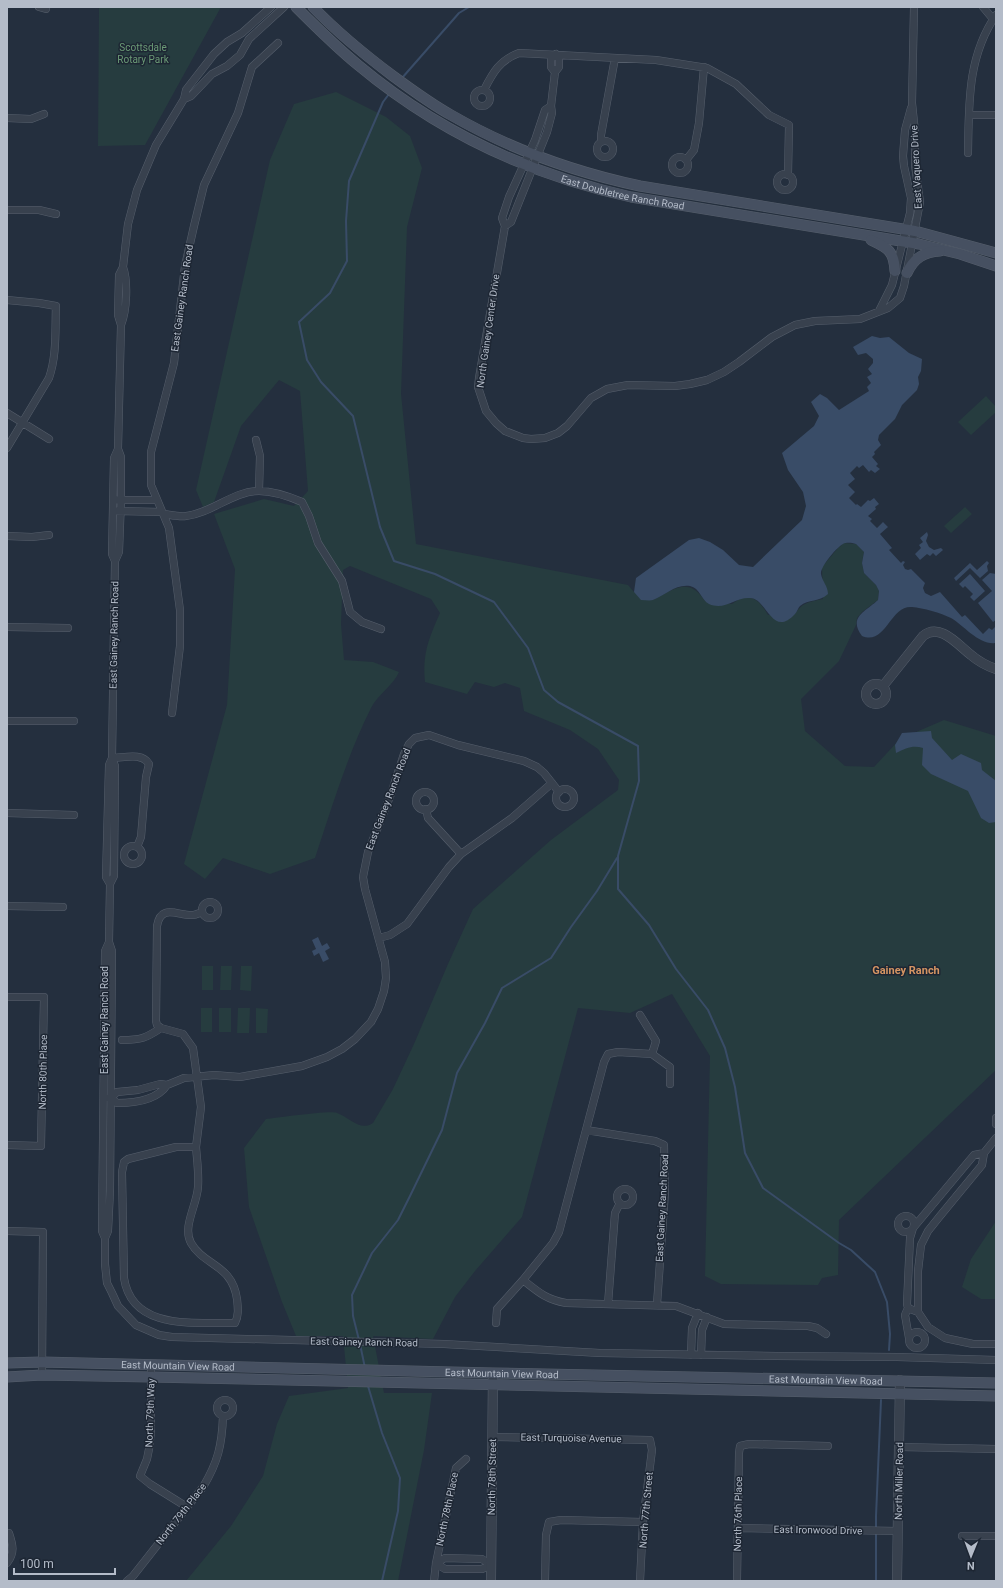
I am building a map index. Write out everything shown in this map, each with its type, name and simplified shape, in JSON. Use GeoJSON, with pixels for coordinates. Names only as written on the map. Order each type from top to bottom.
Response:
{"type":"FeatureCollection","features":[{"type":"Feature","properties":{"kind":"main road","name":"East Doubletree Ranch Road"},"geometry":{"type":"LineString","coordinates":[[296,7],[329,39],[371,75],[411,105],[468,139],[528,166],[570,181],[631,196],[907,242],[946,250],[996,266]]}},
{"type":"Feature","properties":{"kind":"main road","name":"East Doubletree Ranch Road"},"geometry":{"type":"LineString","coordinates":[[314,7],[340,34],[376,64],[417,93],[464,123],[533,155],[582,172],[640,186],[910,230],[996,253]]}},
{"type":"Feature","properties":{"kind":"main road"},"geometry":{"type":"LineString","coordinates":[[861,234],[890,250],[894,260],[895,271]]}},
{"type":"Feature","properties":{"kind":"main road"},"geometry":{"type":"LineString","coordinates":[[907,273],[912,263],[920,256],[946,250]]}},
{"type":"Feature","properties":{"kind":"main road","name":"East Mountain View Road"},"geometry":{"type":"LineString","coordinates":[[7,1363],[42,1362],[151,1364],[493,1373],[996,1383]]}},
{"type":"Feature","properties":{"kind":"main road","name":"East Mountain View Road"},"geometry":{"type":"LineString","coordinates":[[7,1377],[42,1375],[151,1377],[996,1396]]}},
{"type":"Feature","properties":{"kind":"street","name":"East Gainey Ranch Road"},"geometry":{"type":"LineString","coordinates":[[271,7],[242,33],[227,42],[210,59],[186,90],[184,99],[156,145],[140,182],[128,224],[122,266],[118,275],[118,315],[121,325],[118,449],[114,458],[117,511],[112,554],[115,561],[112,758],[115,766],[111,813],[114,876],[110,884],[108,942],[105,951],[108,1098],[102,1231],[105,1238],[105,1273],[118,1306],[136,1325],[159,1335],[172,1337],[444,1344],[547,1351],[996,1360]]}},
{"type":"Feature","properties":{"kind":"street","name":"East Gainey Ranch Road"},"geometry":{"type":"LineString","coordinates":[[184,99],[191,96],[212,74],[227,66],[240,55],[249,39],[284,7]]}},
{"type":"Feature","properties":{"kind":"street","name":"East Vaquero Drive"},"geometry":{"type":"LineString","coordinates":[[910,230],[920,206],[915,165],[915,132],[912,103],[914,7]]}},
{"type":"Feature","properties":{"kind":"street"},"geometry":{"type":"LineString","coordinates":[[968,153],[971,76],[978,52],[995,17],[983,7]]}},
{"type":"Feature","properties":{"kind":"street"},"geometry":{"type":"LineString","coordinates":[[242,33],[249,39]]}},
{"type":"Feature","properties":{"kind":"street","name":"East Gainey Ranch Road"},"geometry":{"type":"LineString","coordinates":[[172,713],[181,628],[179,596],[169,528],[150,485],[151,452],[174,363],[185,266],[204,185],[238,113],[252,67],[278,42]]}},
{"type":"Feature","properties":{"kind":"street"},"geometry":{"type":"LineString","coordinates":[[484,90],[500,63],[509,56],[519,53],[656,60],[704,67],[736,84],[769,114],[789,125],[788,175]]}},
{"type":"Feature","properties":{"kind":"street","name":"North Gainey Center Drive"},"geometry":{"type":"LineString","coordinates":[[556,54],[559,59],[559,67],[555,72],[551,106],[552,113],[547,132],[509,197],[502,218],[505,226],[478,387],[486,411],[505,431],[523,438],[545,438],[558,433],[567,426],[591,398],[607,389],[628,385],[675,386],[707,380],[724,372],[772,337],[795,325],[815,321],[860,319],[879,311]]}},
{"type":"Feature","properties":{"kind":"street"},"geometry":{"type":"LineString","coordinates":[[602,142],[601,135],[614,58]]}},
{"type":"Feature","properties":{"kind":"street"},"geometry":{"type":"LineString","coordinates":[[210,59],[220,70]]}},
{"type":"Feature","properties":{"kind":"street"},"geometry":{"type":"LineString","coordinates":[[686,160],[694,150],[699,123],[704,67]]}},
{"type":"Feature","properties":{"kind":"street","name":"East Vaquero Drive"},"geometry":{"type":"LineString","coordinates":[[910,230],[911,198],[904,166],[904,130],[912,103]]}},
{"type":"Feature","properties":{"kind":"street"},"geometry":{"type":"LineString","coordinates":[[7,118],[31,119],[44,114]]}},
{"type":"Feature","properties":{"kind":"street"},"geometry":{"type":"LineString","coordinates":[[969,115],[996,115]]}},
{"type":"Feature","properties":{"kind":"street"},"geometry":{"type":"LineString","coordinates":[[904,166],[915,165]]}},
{"type":"Feature","properties":{"kind":"street","name":"North Gainey Center Drive"},"geometry":{"type":"LineString","coordinates":[[505,226],[511,222],[528,166]]}},
{"type":"Feature","properties":{"kind":"street"},"geometry":{"type":"LineString","coordinates":[[909,188],[918,186]]}},
{"type":"Feature","properties":{"kind":"street"},"geometry":{"type":"LineString","coordinates":[[7,210],[38,210],[56,214]]}},
{"type":"Feature","properties":{"kind":"street"},"geometry":{"type":"LineString","coordinates":[[879,311],[892,285],[895,271],[907,242],[910,230]]}},
{"type":"Feature","properties":{"kind":"street"},"geometry":{"type":"LineString","coordinates":[[879,311],[888,308],[900,298],[907,273],[907,242]]}},
{"type":"Feature","properties":{"kind":"street"},"geometry":{"type":"LineString","coordinates":[[7,300],[56,306],[55,358],[49,378],[7,448]]}},
{"type":"Feature","properties":{"kind":"street"},"geometry":{"type":"LineString","coordinates":[[7,413],[49,439]]}},
{"type":"Feature","properties":{"kind":"street"},"geometry":{"type":"LineString","coordinates":[[256,440],[260,456],[259,491]]}},
{"type":"Feature","properties":{"kind":"street"},"geometry":{"type":"LineString","coordinates":[[117,511],[163,513],[186,516],[218,505],[236,496],[259,491],[283,495],[302,502],[309,516],[318,544],[342,581],[350,612],[362,622],[381,629]]}},
{"type":"Feature","properties":{"kind":"street"},"geometry":{"type":"LineString","coordinates":[[117,500],[157,500]]}},
{"type":"Feature","properties":{"kind":"street"},"geometry":{"type":"LineString","coordinates":[[7,536],[32,537],[49,534]]}},
{"type":"Feature","properties":{"kind":"street"},"geometry":{"type":"LineString","coordinates":[[7,627],[68,628]]}},
{"type":"Feature","properties":{"kind":"street"},"geometry":{"type":"LineString","coordinates":[[883,686],[923,636],[930,631],[944,633],[972,657],[996,669]]}},
{"type":"Feature","properties":{"kind":"street"},"geometry":{"type":"LineString","coordinates":[[7,721],[74,721]]}},
{"type":"Feature","properties":{"kind":"street","name":"East Gainey Ranch Road"},"geometry":{"type":"LineString","coordinates":[[108,1098],[117,1092],[138,1090],[160,1084],[167,1085],[184,1078],[197,1076],[240,1077],[302,1066],[323,1059],[342,1049],[363,1032],[371,1022],[381,1003],[386,978],[385,962],[365,889],[363,877],[364,865],[391,794],[404,754],[409,744],[415,738],[429,735],[458,745],[524,761],[544,773],[559,792]]}},
{"type":"Feature","properties":{"kind":"street"},"geometry":{"type":"LineString","coordinates":[[112,758],[139,756],[144,758],[149,764],[146,777],[141,837],[137,847]]}},
{"type":"Feature","properties":{"kind":"street"},"geometry":{"type":"LineString","coordinates":[[379,938],[390,935],[406,924],[449,867],[461,854],[512,818],[552,783]]}},
{"type":"Feature","properties":{"kind":"street"},"geometry":{"type":"LineString","coordinates":[[426,809],[428,818],[461,854]]}},
{"type":"Feature","properties":{"kind":"street"},"geometry":{"type":"LineString","coordinates":[[7,813],[74,815]]}},
{"type":"Feature","properties":{"kind":"street"},"geometry":{"type":"LineString","coordinates":[[7,906],[63,907]]}},
{"type":"Feature","properties":{"kind":"street"},"geometry":{"type":"LineString","coordinates":[[196,1147],[176,1147],[128,1159],[124,1162],[122,1172],[125,1285],[134,1302],[143,1311],[155,1317],[167,1321],[234,1323],[238,1309],[233,1284],[223,1270],[197,1251],[191,1243],[188,1233],[188,1225],[197,1200],[198,1185],[196,1147],[202,1106],[193,1048],[183,1034],[162,1028],[157,1025],[156,1021],[158,919],[168,912],[193,915],[202,912]]}},
{"type":"Feature","properties":{"kind":"street","name":"North 80th Place"},"geometry":{"type":"LineString","coordinates":[[7,997],[44,997],[41,1146],[7,1145]]}},
{"type":"Feature","properties":{"kind":"street"},"geometry":{"type":"LineString","coordinates":[[640,1015],[656,1041],[652,1054]]}},
{"type":"Feature","properties":{"kind":"street","name":"East Gainey Ranch Road"},"geometry":{"type":"LineString","coordinates":[[122,1040],[134,1040],[147,1037],[162,1028]]}},
{"type":"Feature","properties":{"kind":"street"},"geometry":{"type":"LineString","coordinates":[[496,1323],[497,1309],[553,1243],[559,1232],[604,1062],[608,1054],[618,1052],[652,1054],[670,1067],[670,1084]]}},
{"type":"Feature","properties":{"kind":"street","name":"East Gainey Ranch Road"},"geometry":{"type":"LineString","coordinates":[[108,1098],[117,1103],[141,1100],[162,1092],[167,1085]]}},
{"type":"Feature","properties":{"kind":"street"},"geometry":{"type":"LineString","coordinates":[[996,1118],[996,1124]]}},
{"type":"Feature","properties":{"kind":"street","name":"East Gainey Ranch Road"},"geometry":{"type":"LineString","coordinates":[[586,1130],[655,1141],[664,1145],[665,1192],[657,1304]]}},
{"type":"Feature","properties":{"kind":"street"},"geometry":{"type":"LineString","coordinates":[[996,1138],[984,1153],[982,1165],[928,1231],[921,1246],[918,1273],[918,1312],[928,1327],[945,1338],[974,1344],[996,1344]]}},
{"type":"Feature","properties":{"kind":"street"},"geometry":{"type":"LineString","coordinates":[[922,1333],[924,1343],[921,1347],[916,1348],[911,1345],[905,1315],[908,1308],[910,1238],[915,1225],[974,1155],[984,1153]]}},
{"type":"Feature","properties":{"kind":"street"},"geometry":{"type":"LineString","coordinates":[[945,1189],[954,1198]]}},
{"type":"Feature","properties":{"kind":"street"},"geometry":{"type":"LineString","coordinates":[[608,1304],[615,1214],[620,1203]]}},
{"type":"Feature","properties":{"kind":"street"},"geometry":{"type":"LineString","coordinates":[[915,1225],[928,1231]]}},
{"type":"Feature","properties":{"kind":"street"},"geometry":{"type":"LineString","coordinates":[[7,1231],[43,1232],[42,1375]]}},
{"type":"Feature","properties":{"kind":"street"},"geometry":{"type":"LineString","coordinates":[[908,1274],[918,1273]]}},
{"type":"Feature","properties":{"kind":"street"},"geometry":{"type":"LineString","coordinates":[[523,1280],[547,1298],[554,1301],[566,1303],[657,1304],[676,1306],[724,1324],[734,1326],[817,1328],[826,1334]]}},
{"type":"Feature","properties":{"kind":"street"},"geometry":{"type":"LineString","coordinates":[[908,1308],[918,1312]]}},
{"type":"Feature","properties":{"kind":"street"},"geometry":{"type":"LineString","coordinates":[[691,1355],[692,1328],[698,1314]]}},
{"type":"Feature","properties":{"kind":"street"},"geometry":{"type":"LineString","coordinates":[[701,1355],[702,1330],[707,1317]]}},
{"type":"Feature","properties":{"kind":"street"},"geometry":{"type":"LineString","coordinates":[[922,1333],[928,1327]]}},
{"type":"Feature","properties":{"kind":"street"},"geometry":{"type":"LineString","coordinates":[[909,1338],[914,1332],[922,1333]]}},
{"type":"Feature","properties":{"kind":"street"},"geometry":{"type":"LineString","coordinates":[[915,1358],[916,1348]]}},
{"type":"Feature","properties":{"kind":"street","name":"North 79th Way"},"geometry":{"type":"LineString","coordinates":[[151,1364],[151,1430],[148,1459],[140,1476],[187,1507]]}},
{"type":"Feature","properties":{"kind":"street","name":"North 78th Street"},"geometry":{"type":"LineString","coordinates":[[491,1581],[493,1373]]}},
{"type":"Feature","properties":{"kind":"street","name":"North Miller Road"},"geometry":{"type":"LineString","coordinates":[[897,1581],[900,1380]]}},
{"type":"Feature","properties":{"kind":"street","name":"North 79th Place"},"geometry":{"type":"LineString","coordinates":[[127,1581],[203,1487],[218,1456],[224,1416]]}},
{"type":"Feature","properties":{"kind":"street","name":"East Turquoise Avenue"},"geometry":{"type":"LineString","coordinates":[[493,1437],[650,1440]]}},
{"type":"Feature","properties":{"kind":"street","name":"North 77th Street"},"geometry":{"type":"LineString","coordinates":[[640,1581],[643,1522],[652,1450],[650,1440]]}},
{"type":"Feature","properties":{"kind":"street","name":"North 76th Place"},"geometry":{"type":"LineString","coordinates":[[736,1581],[740,1446],[749,1444],[828,1446]]}},
{"type":"Feature","properties":{"kind":"street"},"geometry":{"type":"LineString","coordinates":[[900,1447],[996,1449]]}},
{"type":"Feature","properties":{"kind":"street","name":"North 78th Place"},"geometry":{"type":"LineString","coordinates":[[434,1581],[436,1563],[456,1468],[466,1459]]}},
{"type":"Feature","properties":{"kind":"street"},"geometry":{"type":"LineString","coordinates":[[545,1581],[546,1535],[549,1522],[561,1520],[643,1522]]}},
{"type":"Feature","properties":{"kind":"street","name":"East Ironwood Drive"},"geometry":{"type":"LineString","coordinates":[[738,1528],[898,1531]]}},
{"type":"Feature","properties":{"kind":"street"},"geometry":{"type":"LineString","coordinates":[[7,1563],[12,1554],[13,1548],[10,1534]]}},
{"type":"Feature","properties":{"kind":"street"},"geometry":{"type":"LineString","coordinates":[[962,1536],[996,1536]]}},
{"type":"Feature","properties":{"kind":"street","name":"North 78th Place"},"geometry":{"type":"LineString","coordinates":[[436,1563],[445,1558],[482,1559],[491,1565]]}},
{"type":"Feature","properties":{"kind":"street"},"geometry":{"type":"LineString","coordinates":[[436,1563],[445,1569],[482,1569],[491,1565]]}},
{"type":"Feature","properties":{"kind":"green space","name":"Scottsdale Rotary Park"},"geometry":{"type":"Polygon","coordinates":[[[99,7],[221,7],[145,145],[98,146],[99,7]]]}},
{"type":"Feature","properties":{"kind":"green space"},"geometry":{"type":"Polygon","coordinates":[[[336,92],[386,117],[410,136],[422,168],[407,227],[401,394],[416,544],[628,585],[634,592],[653,600],[681,587],[693,589],[699,593],[705,601],[732,604],[744,598],[753,599],[765,609],[768,615],[795,614],[807,603],[823,599],[822,567],[844,543],[856,544],[864,552],[862,563],[864,573],[876,585],[879,591],[878,600],[862,612],[857,618],[856,625],[839,661],[801,699],[805,731],[845,766],[874,767],[900,739],[944,720],[996,736],[996,1070],[839,1220],[838,1275],[822,1278],[818,1285],[721,1284],[705,1276],[710,1056],[672,994],[630,1013],[578,1008],[522,1217],[475,1271],[455,1297],[433,1339],[373,1336],[384,1393],[432,1393],[424,1450],[398,1581],[186,1581],[231,1526],[263,1476],[277,1424],[289,1396],[348,1388],[343,1336],[296,1336],[282,1302],[249,1207],[244,1148],[266,1119],[332,1112],[337,1113],[359,1125],[364,1126],[373,1123],[393,1089],[473,909],[551,840],[618,790],[619,780],[598,749],[570,730],[524,711],[520,688],[505,683],[494,687],[475,682],[467,694],[425,682],[424,672],[427,646],[440,613],[431,599],[350,566],[343,570],[341,624],[344,660],[373,662],[399,672],[393,682],[377,698],[362,726],[340,782],[315,858],[270,874],[223,858],[205,879],[184,864],[227,705],[235,569],[214,514],[264,499],[294,506],[308,491],[300,391],[279,380],[241,426],[214,502],[203,507],[196,490],[270,160],[294,104],[336,92]]]}},
{"type":"Feature","properties":{"kind":"green space"},"geometry":{"type":"Polygon","coordinates":[[[986,396],[996,407],[996,412],[971,435],[958,422],[986,396]]]}},
{"type":"Feature","properties":{"kind":"green space"},"geometry":{"type":"Polygon","coordinates":[[[965,507],[972,514],[951,533],[944,526],[965,507]]]}},
{"type":"Feature","properties":{"kind":"green space"},"geometry":{"type":"Polygon","coordinates":[[[202,966],[213,966],[213,990],[202,990],[202,966]]]}},
{"type":"Feature","properties":{"kind":"green space"},"geometry":{"type":"Polygon","coordinates":[[[221,966],[232,966],[231,990],[220,990],[221,966]]]}},
{"type":"Feature","properties":{"kind":"green space"},"geometry":{"type":"Polygon","coordinates":[[[241,966],[252,966],[251,991],[240,990],[241,966]]]}},
{"type":"Feature","properties":{"kind":"green space"},"geometry":{"type":"Polygon","coordinates":[[[201,1008],[212,1008],[212,1032],[201,1032],[201,1008]]]}},
{"type":"Feature","properties":{"kind":"green space"},"geometry":{"type":"Polygon","coordinates":[[[219,1008],[231,1008],[231,1032],[219,1032],[219,1008]]]}},
{"type":"Feature","properties":{"kind":"green space"},"geometry":{"type":"Polygon","coordinates":[[[238,1008],[250,1008],[249,1033],[237,1033],[238,1008]]]}},
{"type":"Feature","properties":{"kind":"green space"},"geometry":{"type":"Polygon","coordinates":[[[256,1008],[268,1009],[267,1033],[256,1033],[256,1008]]]}},
{"type":"Feature","properties":{"kind":"green space"},"geometry":{"type":"Polygon","coordinates":[[[996,1221],[996,1299],[981,1299],[962,1287],[971,1259],[996,1221]]]}},
{"type":"Feature","properties":{"kind":"water"},"geometry":{"type":"Polygon","coordinates":[[[872,336],[880,338],[889,337],[909,353],[922,359],[921,371],[918,377],[919,384],[917,390],[902,405],[895,419],[879,435],[878,440],[881,445],[874,452],[875,454],[872,457],[878,464],[876,466],[880,469],[875,473],[871,470],[869,472],[863,465],[859,468],[857,466],[850,473],[855,479],[848,485],[855,492],[849,498],[856,505],[857,504],[861,507],[868,500],[870,501],[874,498],[879,504],[868,516],[872,519],[870,521],[877,528],[883,522],[888,527],[880,534],[892,548],[889,550],[901,563],[903,561],[905,562],[903,565],[905,569],[911,569],[925,583],[923,588],[925,593],[931,596],[940,592],[962,617],[965,615],[983,634],[989,628],[992,630],[996,626],[996,643],[983,641],[947,616],[912,607],[905,608],[898,612],[883,631],[877,635],[870,638],[862,636],[858,629],[857,619],[878,600],[879,591],[876,585],[864,573],[862,563],[864,552],[856,544],[851,543],[845,543],[840,546],[829,558],[821,571],[828,594],[825,597],[803,604],[799,607],[795,614],[787,620],[781,622],[775,620],[756,600],[745,598],[725,605],[715,606],[706,602],[696,589],[690,586],[675,588],[653,600],[641,600],[634,592],[636,578],[689,540],[699,538],[710,542],[723,550],[739,565],[753,567],[802,520],[806,506],[803,492],[788,470],[782,453],[814,426],[819,416],[811,402],[820,394],[827,398],[839,410],[869,391],[867,387],[871,383],[867,377],[872,374],[868,369],[873,363],[873,359],[866,353],[858,355],[853,347],[872,336]]]}},
{"type":"Feature","properties":{"kind":"water"},"geometry":{"type":"Polygon","coordinates":[[[927,532],[928,535],[926,541],[929,547],[934,550],[941,548],[943,550],[936,556],[933,553],[930,556],[927,554],[920,560],[915,554],[921,548],[919,545],[923,542],[920,538],[927,532]]]}},
{"type":"Feature","properties":{"kind":"water"},"geometry":{"type":"Polygon","coordinates":[[[987,561],[989,563],[987,566],[988,571],[980,578],[970,568],[956,581],[954,578],[970,563],[977,570],[987,561]]]}},
{"type":"Feature","properties":{"kind":"water"},"geometry":{"type":"Polygon","coordinates":[[[990,573],[996,574],[996,620],[993,622],[978,603],[992,591],[982,580],[990,573]]]}},
{"type":"Feature","properties":{"kind":"water"},"geometry":{"type":"Polygon","coordinates":[[[970,574],[985,591],[974,601],[970,597],[973,594],[965,586],[963,588],[959,584],[970,574]]]}},
{"type":"Feature","properties":{"kind":"water"},"geometry":{"type":"Polygon","coordinates":[[[931,731],[932,738],[952,760],[961,754],[981,763],[982,770],[996,781],[996,822],[989,823],[981,818],[968,791],[931,774],[922,765],[923,748],[910,748],[896,753],[895,745],[902,733],[931,731]]]}},
{"type":"Feature","properties":{"kind":"water"},"geometry":{"type":"Polygon","coordinates":[[[318,937],[322,946],[327,943],[330,948],[325,951],[329,959],[323,962],[319,953],[314,956],[312,951],[316,949],[312,940],[318,937]]]}},
{"type":"Feature","properties":{"kind":"waterway"},"geometry":{"type":"LineString","coordinates":[[402,78],[459,13],[469,7]]}},
{"type":"Feature","properties":{"kind":"waterway"},"geometry":{"type":"LineString","coordinates":[[389,94],[383,102],[349,181],[346,221],[347,261],[330,293],[299,322],[307,360],[321,382],[353,416],[380,527],[394,561],[435,574],[494,602],[528,648],[544,690],[558,702],[638,746],[639,781],[618,856],[618,889],[649,925],[676,969],[708,1010],[725,1048],[735,1087],[745,1153],[763,1188],[851,1250],[875,1272],[887,1302],[890,1334],[889,1350]]}},
{"type":"Feature","properties":{"kind":"waterway"},"geometry":{"type":"LineString","coordinates":[[359,1340],[353,1316],[352,1295],[372,1253],[398,1220],[410,1196],[442,1130],[457,1073],[485,1023],[502,988],[551,958],[597,891],[617,858]]}},
{"type":"Feature","properties":{"kind":"waterway"},"geometry":{"type":"LineString","coordinates":[[360,1344],[365,1368]]}},
{"type":"Feature","properties":{"kind":"waterway"},"geometry":{"type":"LineString","coordinates":[[368,1386],[382,1433],[400,1478],[398,1511],[382,1581]]}},
{"type":"Feature","properties":{"kind":"waterway"},"geometry":{"type":"LineString","coordinates":[[876,1581],[876,1516],[881,1400]]}},
{"type":"Feature","properties":{"kind":"district","name":"Gainey Ranch"},"geometry":{"type":"Point","coordinates":[906,970]}}]}
